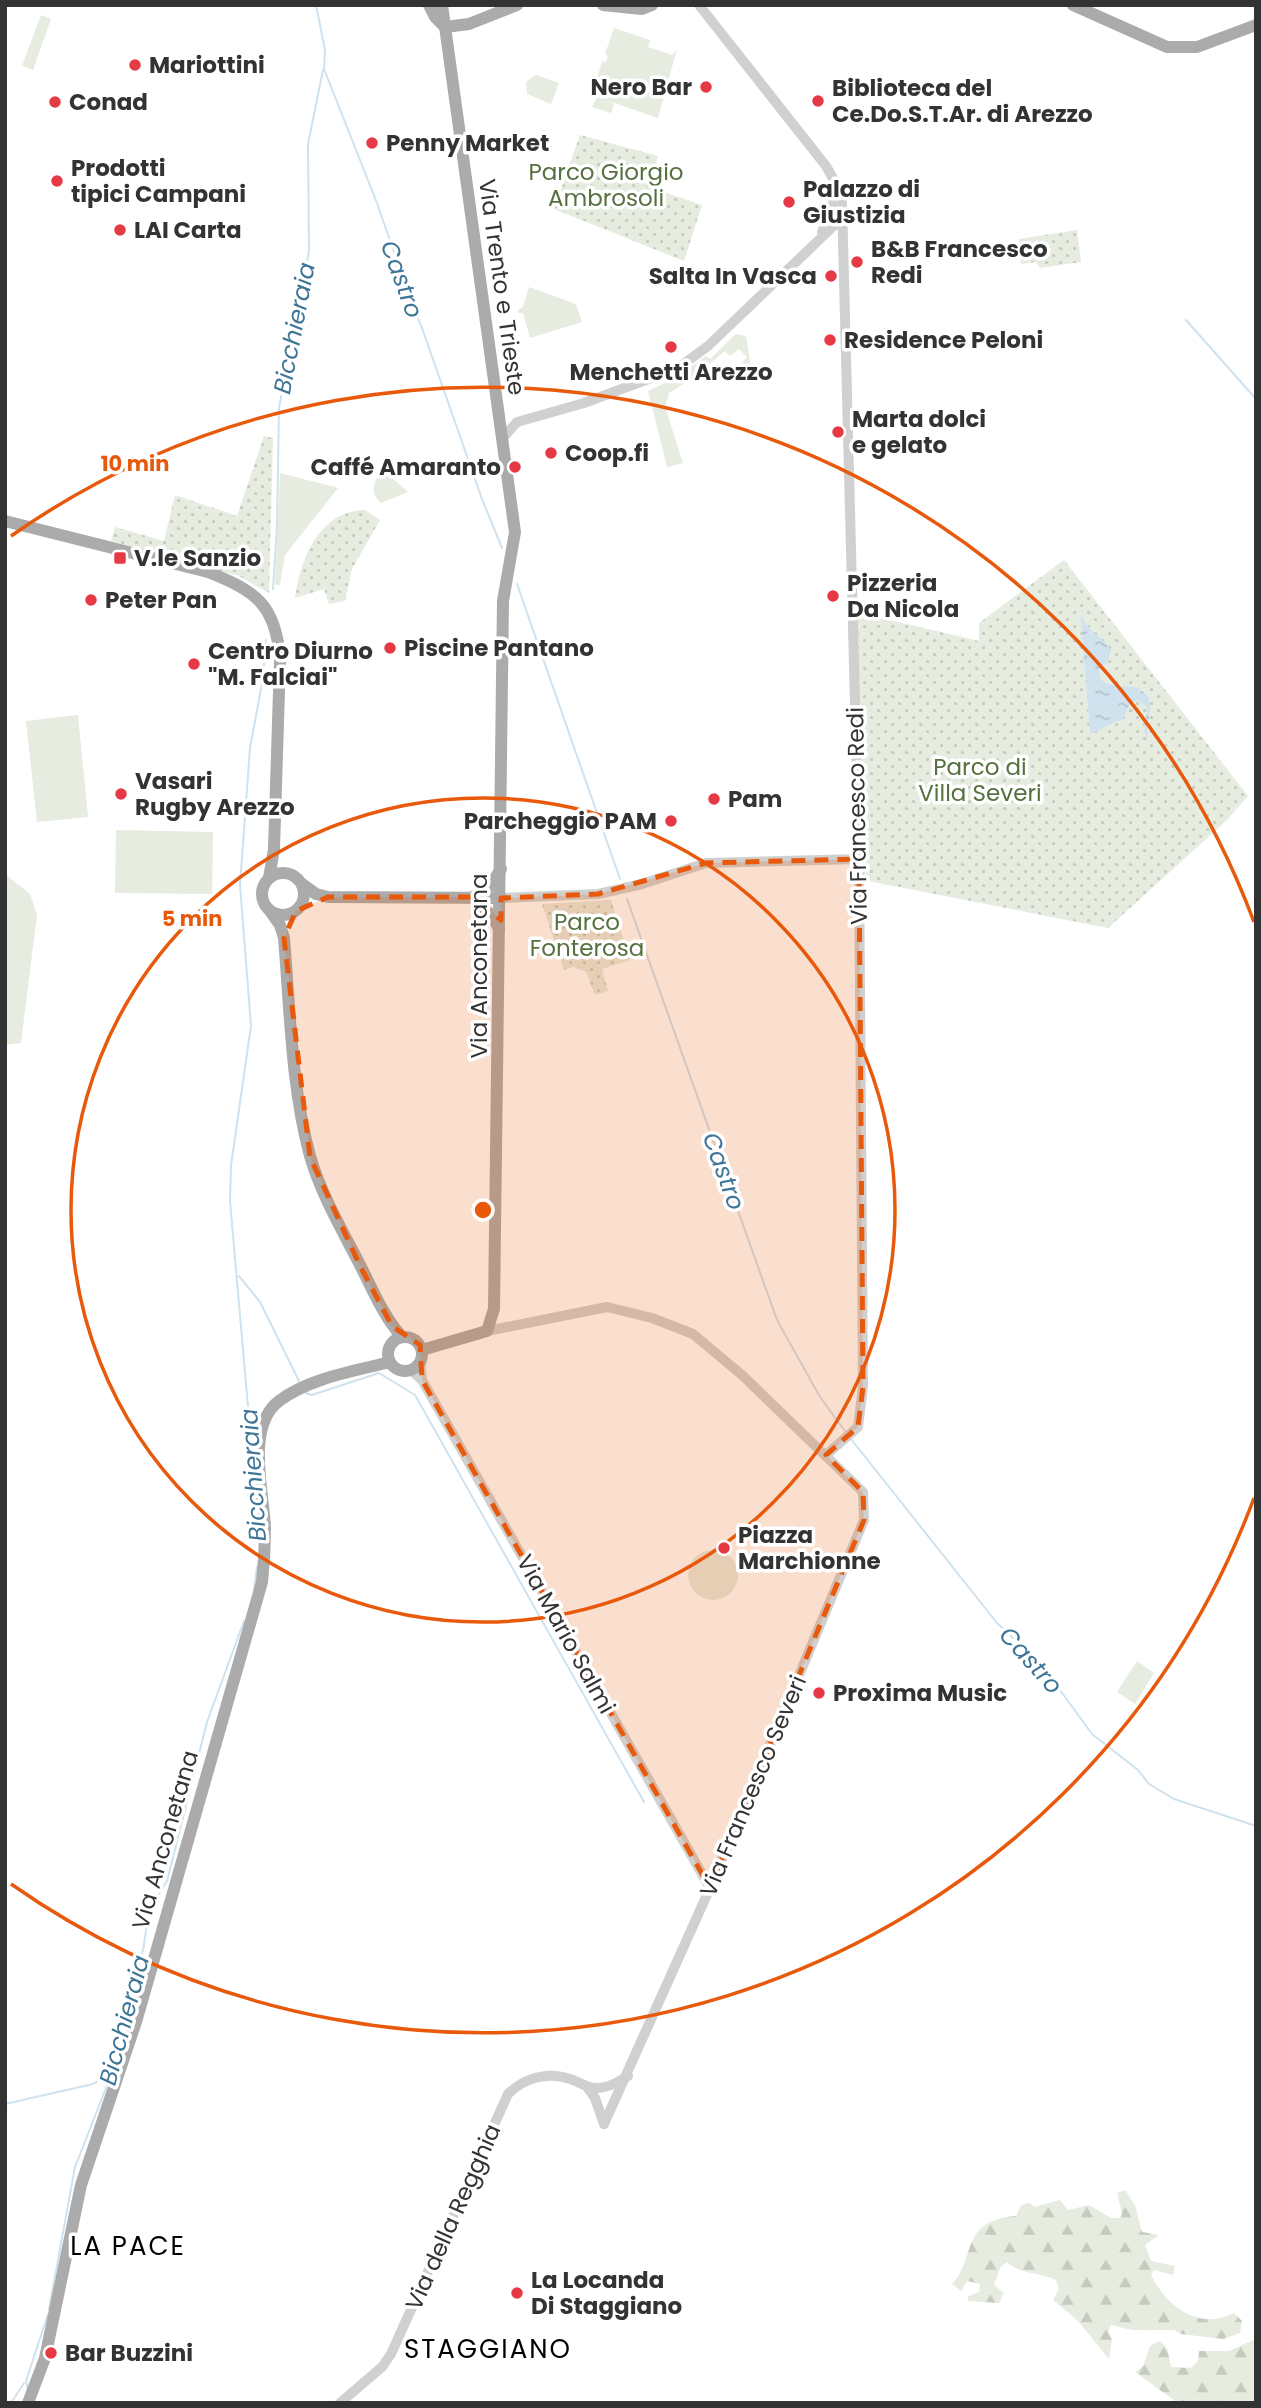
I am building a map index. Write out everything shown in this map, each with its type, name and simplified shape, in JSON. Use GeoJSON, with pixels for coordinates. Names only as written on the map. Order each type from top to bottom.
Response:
{"type":"FeatureCollection","features":[{"type":"Feature","properties":{"kind":"main road"},"geometry":{"type":"LineString","coordinates":[[429,5],[435,17],[445,27],[468,24],[517,5]]}},
{"type":"Feature","properties":{"kind":"main road","name":"Via Trento e Trieste"},"geometry":{"type":"LineString","coordinates":[[442,5],[515,532]]}},
{"type":"Feature","properties":{"kind":"main road"},"geometry":{"type":"LineString","coordinates":[[603,5],[642,9],[652,5]]}},
{"type":"Feature","properties":{"kind":"main road"},"geometry":{"type":"LineString","coordinates":[[1073,5],[1167,47],[1197,47],[1256,25]]}},
{"type":"Feature","properties":{"kind":"main road"},"geometry":{"type":"LineString","coordinates":[[5,521],[208,572],[240,585],[255,595],[269,611],[276,626],[281,659],[274,849],[269,878],[262,895],[280,925],[284,938],[297,1077],[310,1157],[323,1192],[398,1338]]}},
{"type":"Feature","properties":{"kind":"main road","name":"Via Anconetana"},"geometry":{"type":"LineString","coordinates":[[487,1331],[495,1296],[503,601],[515,532]]}},
{"type":"Feature","properties":{"kind":"main road"},"geometry":{"type":"LineString","coordinates":[[274,849],[283,873]]}},
{"type":"Feature","properties":{"kind":"main road"},"geometry":{"type":"LineString","coordinates":[[473,897],[496,879],[501,869]]}},
{"type":"Feature","properties":{"kind":"main road"},"geometry":{"type":"LineString","coordinates":[[269,878],[283,873],[294,876],[316,894],[328,897],[501,898]]}},
{"type":"Feature","properties":{"kind":"main road"},"geometry":{"type":"LineString","coordinates":[[284,938],[304,895],[302,884]]}},
{"type":"Feature","properties":{"kind":"main road"},"geometry":{"type":"LineString","coordinates":[[270,911],[283,916],[328,897]]}},
{"type":"Feature","properties":{"kind":"main road"},"geometry":{"type":"LineString","coordinates":[[473,897],[493,917],[501,931]]}},
{"type":"Feature","properties":{"kind":"main road"},"geometry":{"type":"LineString","coordinates":[[398,1338],[388,1350],[390,1362],[397,1368],[487,1331]]}},
{"type":"Feature","properties":{"kind":"main road"},"geometry":{"type":"LineString","coordinates":[[398,1338],[416,1341],[418,1360]]}},
{"type":"Feature","properties":{"kind":"main road","name":"Via Anconetana"},"geometry":{"type":"LineString","coordinates":[[28,2403],[45,2358],[81,2186],[135,2026],[262,1582],[265,1526],[260,1449],[265,1422],[279,1401],[302,1388],[390,1362]]}},
{"type":"Feature","properties":{"kind":"street","name":"Via Francesco Redi"},"geometry":{"type":"LineString","coordinates":[[699,5],[826,166],[835,180],[844,216],[844,368],[859,859],[863,1387],[858,1427],[826,1455]]}},
{"type":"Feature","properties":{"kind":"street"},"geometry":{"type":"LineString","coordinates":[[816,240],[833,209],[835,180]]}},
{"type":"Feature","properties":{"kind":"street"},"geometry":{"type":"LineString","coordinates":[[499,419],[517,422],[584,403],[678,368],[715,340],[816,240],[844,216]]}},
{"type":"Feature","properties":{"kind":"street"},"geometry":{"type":"LineString","coordinates":[[816,240],[831,237],[845,249]]}},
{"type":"Feature","properties":{"kind":"street"},"geometry":{"type":"LineString","coordinates":[[502,439],[517,422]]}},
{"type":"Feature","properties":{"kind":"street"},"geometry":{"type":"LineString","coordinates":[[501,898],[598,894],[706,863],[859,859]]}},
{"type":"Feature","properties":{"kind":"street","name":"Via Francesco Severi"},"geometry":{"type":"LineString","coordinates":[[487,1331],[607,1307],[652,1318],[693,1334],[708,1345],[863,1492],[864,1520],[710,1888],[628,2076],[604,2124],[597,2093]]}},
{"type":"Feature","properties":{"kind":"street","name":"Via Mario Salmi"},"geometry":{"type":"LineString","coordinates":[[418,1360],[422,1380],[710,1888]]}},
{"type":"Feature","properties":{"kind":"street","name":"Via della Regghia"},"geometry":{"type":"LineString","coordinates":[[340,2403],[389,2358],[508,2094],[518,2085],[548,2076],[570,2078],[616,2102]]}},
{"type":"Feature","properties":{"kind":"street","name":"Via della Regghia"},"geometry":{"type":"LineString","coordinates":[[597,2093],[628,2076]]}},
{"type":"Feature","properties":{"kind":"highlighted area"},"geometry":{"type":"Polygon","coordinates":[[[859,859],[863,1387],[858,1427],[826,1455],[863,1492],[864,1520],[710,1888],[422,1380],[420,1345],[392,1326],[360,1266],[310,1157],[284,938],[296,911],[328,897],[473,897],[501,920],[501,898],[598,894],[706,863],[859,859]]]}},
{"type":"Feature","properties":{"kind":"green space"},"geometry":{"type":"Polygon","coordinates":[[[41,15],[51,19],[33,70],[22,66],[41,15]]]}},
{"type":"Feature","properties":{"kind":"green space"},"geometry":{"type":"Polygon","coordinates":[[[614,28],[650,40],[648,47],[672,55],[677,49],[658,118],[606,100],[614,104],[611,113],[592,107],[602,85],[596,83],[602,61],[606,62],[608,56],[605,54],[614,28]]]}},
{"type":"Feature","properties":{"kind":"green space"},"geometry":{"type":"Polygon","coordinates":[[[536,75],[559,83],[551,104],[527,94],[526,82],[536,75]]]}},
{"type":"Feature","properties":{"kind":"green space","name":"Parco Giorgio Ambrosoli"},"geometry":{"type":"Polygon","coordinates":[[[580,135],[658,156],[649,187],[702,205],[684,261],[554,209],[580,135]]]}},
{"type":"Feature","properties":{"kind":"green space"},"geometry":{"type":"Polygon","coordinates":[[[1077,230],[1081,262],[1040,268],[1036,262],[1021,264],[1019,239],[1077,230]]]}},
{"type":"Feature","properties":{"kind":"green space"},"geometry":{"type":"Polygon","coordinates":[[[529,287],[576,304],[582,322],[530,338],[523,313],[518,313],[523,307],[529,287]]]}},
{"type":"Feature","properties":{"kind":"green space"},"geometry":{"type":"Polygon","coordinates":[[[736,334],[746,336],[752,374],[740,365],[747,357],[739,349],[730,356],[725,351],[690,380],[684,372],[706,356],[710,359],[736,334]]]}},
{"type":"Feature","properties":{"kind":"green space"},"geometry":{"type":"Polygon","coordinates":[[[680,376],[685,383],[669,393],[665,407],[683,463],[667,467],[648,391],[680,376]]]}},
{"type":"Feature","properties":{"kind":"green space"},"geometry":{"type":"Polygon","coordinates":[[[264,436],[273,438],[269,593],[239,576],[111,541],[115,527],[164,541],[175,495],[237,516],[264,436]]]}},
{"type":"Feature","properties":{"kind":"green space"},"geometry":{"type":"Polygon","coordinates":[[[385,472],[408,492],[381,503],[375,496],[374,489],[379,474],[385,472]]]}},
{"type":"Feature","properties":{"kind":"green space"},"geometry":{"type":"Polygon","coordinates":[[[280,473],[338,488],[285,555],[280,585],[275,585],[280,473]]]}},
{"type":"Feature","properties":{"kind":"green space"},"geometry":{"type":"Polygon","coordinates":[[[365,510],[380,520],[352,569],[345,601],[329,604],[324,589],[295,598],[302,568],[315,539],[336,519],[349,512],[365,510]]]}},
{"type":"Feature","properties":{"kind":"green space","name":"Parco di Villa Severi"},"geometry":{"type":"Polygon","coordinates":[[[1064,560],[1248,796],[1227,820],[1108,928],[863,880],[855,612],[979,641],[979,623],[1064,560]],[[1080,614],[1090,733],[1117,722],[1130,703],[1138,700],[1147,708],[1144,732],[1150,742],[1148,696],[1137,688],[1102,681],[1099,670],[1111,655],[1105,644],[1080,614]]]}},
{"type":"Feature","properties":{"kind":"green space"},"geometry":{"type":"Polygon","coordinates":[[[78,715],[88,817],[37,822],[26,721],[78,715]]]}},
{"type":"Feature","properties":{"kind":"green space"},"geometry":{"type":"Polygon","coordinates":[[[116,830],[213,832],[212,894],[115,893],[116,830]]]}},
{"type":"Feature","properties":{"kind":"green space"},"geometry":{"type":"Polygon","coordinates":[[[5,874],[30,894],[37,915],[21,1043],[5,1045],[5,874]]]}},
{"type":"Feature","properties":{"kind":"green space","name":"Parco Fonterosa"},"geometry":{"type":"Polygon","coordinates":[[[611,900],[630,960],[602,969],[608,991],[595,995],[586,972],[574,967],[564,970],[542,904],[611,900]]]}},
{"type":"Feature","properties":{"kind":"green space"},"geometry":{"type":"Polygon","coordinates":[[[713,1550],[730,1558],[738,1575],[730,1592],[713,1600],[696,1592],[688,1575],[696,1558],[713,1550]]]}},
{"type":"Feature","properties":{"kind":"green space"},"geometry":{"type":"Polygon","coordinates":[[[1137,1661],[1154,1673],[1135,1704],[1117,1692],[1137,1661]]]}},
{"type":"Feature","properties":{"kind":"green space"},"geometry":{"type":"Polygon","coordinates":[[[1125,2190],[1135,2205],[1142,2232],[1159,2235],[1145,2245],[1151,2261],[1175,2266],[1173,2275],[1154,2270],[1151,2275],[1166,2297],[1185,2313],[1197,2317],[1221,2318],[1234,2313],[1242,2321],[1240,2333],[1223,2339],[1181,2334],[1174,2330],[1132,2330],[1111,2325],[1108,2332],[1112,2339],[1109,2359],[1078,2321],[1053,2300],[1059,2289],[1056,2280],[1018,2269],[1007,2262],[1000,2268],[994,2285],[1004,2293],[999,2303],[968,2301],[968,2296],[979,2292],[980,2284],[967,2281],[961,2291],[952,2284],[960,2274],[977,2233],[985,2225],[998,2219],[1016,2216],[1021,2205],[1030,2203],[1034,2207],[1060,2200],[1068,2210],[1089,2205],[1111,2218],[1120,2218],[1122,2214],[1117,2193],[1125,2190]]]}},
{"type":"Feature","properties":{"kind":"green space"},"geometry":{"type":"Polygon","coordinates":[[[1256,2339],[1256,2403],[1178,2403],[1135,2372],[1143,2366],[1150,2346],[1160,2341],[1167,2348],[1171,2367],[1191,2368],[1198,2361],[1199,2351],[1229,2351],[1256,2339]]]}},
{"type":"Feature","properties":{"kind":"water"},"geometry":{"type":"Polygon","coordinates":[[[1080,613],[1087,625],[1111,651],[1108,661],[1099,670],[1102,681],[1137,688],[1148,696],[1150,743],[1144,732],[1147,708],[1138,700],[1130,703],[1123,719],[1090,734],[1080,613]]]}},
{"type":"Feature","properties":{"kind":"waterway","name":"Castro"},"geometry":{"type":"LineString","coordinates":[[316,5],[325,50],[324,69],[377,203],[394,252],[396,267],[422,328],[502,548]]}},
{"type":"Feature","properties":{"kind":"waterway","name":"Bicchieraia"},"geometry":{"type":"LineString","coordinates":[[273,589],[279,408],[309,251],[308,144],[323,70]]}},
{"type":"Feature","properties":{"kind":"waterway"},"geometry":{"type":"LineString","coordinates":[[1186,320],[1256,399]]}},
{"type":"Feature","properties":{"kind":"waterway","name":"Castro"},"geometry":{"type":"LineString","coordinates":[[517,584],[620,879]]}},
{"type":"Feature","properties":{"kind":"waterway","name":"Bicchieraia"},"geometry":{"type":"LineString","coordinates":[[253,1464],[230,1201],[231,1166],[251,1026],[240,885],[250,748],[263,678],[266,640]]}},
{"type":"Feature","properties":{"kind":"waterway","name":"Castro"},"geometry":{"type":"LineString","coordinates":[[627,899],[777,1320],[820,1397],[845,1431]]}},
{"type":"Feature","properties":{"kind":"waterway"},"geometry":{"type":"LineString","coordinates":[[239,1276],[260,1302],[299,1381]]}},
{"type":"Feature","properties":{"kind":"waterway"},"geometry":{"type":"LineString","coordinates":[[306,1393],[312,1395],[379,1373],[415,1395],[644,1802]]}},
{"type":"Feature","properties":{"kind":"waterway","name":"Castro"},"geometry":{"type":"LineString","coordinates":[[851,1439],[997,1623],[1041,1664],[1092,1734],[1138,1770],[1149,1784],[1174,1799],[1256,1826]]}},
{"type":"Feature","properties":{"kind":"waterway","name":"Bicchieraia"},"geometry":{"type":"LineString","coordinates":[[254,1589],[257,1567]]}},
{"type":"Feature","properties":{"kind":"waterway","name":"Bicchieraia"},"geometry":{"type":"LineString","coordinates":[[49,2309],[75,2167],[106,2088],[144,1946],[148,1920],[167,1881],[207,1722],[244,1621]]}},
{"type":"Feature","properties":{"kind":"waterway"},"geometry":{"type":"LineString","coordinates":[[5,2104],[93,2084],[110,2073]]}},
{"type":"Feature","properties":{"kind":"waterway","name":"Bicchieraia"},"geometry":{"type":"LineString","coordinates":[[28,2389],[26,2381],[48,2314]]}},
{"type":"Feature","properties":{"kind":"waterway"},"geometry":{"type":"LineString","coordinates":[[11,2403],[24,2383]]}},
{"type":"Feature","properties":{"kind":"place","name":"Mariottini"},"geometry":{"type":"Point","coordinates":[135,65]}},
{"type":"Feature","properties":{"kind":"place","name":"Nero Bar"},"geometry":{"type":"Point","coordinates":[706,87]}},
{"type":"Feature","properties":{"kind":"place","name":"Biblioteca del Ce.Do.S.T.Ar. di Arezzo"},"geometry":{"type":"Point","coordinates":[818,101]}},
{"type":"Feature","properties":{"kind":"place","name":"Conad"},"geometry":{"type":"Point","coordinates":[55,102]}},
{"type":"Feature","properties":{"kind":"place","name":"Penny Market"},"geometry":{"type":"Point","coordinates":[372,143]}},
{"type":"Feature","properties":{"kind":"place","name":"Prodotti tipici Campani"},"geometry":{"type":"Point","coordinates":[57,181]}},
{"type":"Feature","properties":{"kind":"place","name":"Palazzo di Giustizia"},"geometry":{"type":"Point","coordinates":[789,202]}},
{"type":"Feature","properties":{"kind":"place","name":"LAI Carta"},"geometry":{"type":"Point","coordinates":[120,230]}},
{"type":"Feature","properties":{"kind":"place","name":"B&B Francesco Redi"},"geometry":{"type":"Point","coordinates":[857,262]}},
{"type":"Feature","properties":{"kind":"place","name":"Salta In Vasca"},"geometry":{"type":"Point","coordinates":[831,276]}},
{"type":"Feature","properties":{"kind":"place","name":"Residence Peloni"},"geometry":{"type":"Point","coordinates":[830,340]}},
{"type":"Feature","properties":{"kind":"place","name":"Menchetti Arezzo"},"geometry":{"type":"Point","coordinates":[671,347]}},
{"type":"Feature","properties":{"kind":"place","name":"Marta dolci e gelato"},"geometry":{"type":"Point","coordinates":[838,432]}},
{"type":"Feature","properties":{"kind":"place","name":"Coop.fi"},"geometry":{"type":"Point","coordinates":[551,453]}},
{"type":"Feature","properties":{"kind":"place","name":"Caffé Amaranto"},"geometry":{"type":"Point","coordinates":[515,467]}},
{"type":"Feature","properties":{"kind":"place","name":"V.le Sanzio"},"geometry":{"type":"Point","coordinates":[120,558]}},
{"type":"Feature","properties":{"kind":"place","name":"Pizzeria Da Nicola"},"geometry":{"type":"Point","coordinates":[833,596]}},
{"type":"Feature","properties":{"kind":"place","name":"Peter Pan"},"geometry":{"type":"Point","coordinates":[91,600]}},
{"type":"Feature","properties":{"kind":"place","name":"Piscine Pantano"},"geometry":{"type":"Point","coordinates":[390,648]}},
{"type":"Feature","properties":{"kind":"place","name":"Centro Diurno \"M. Falciai\""},"geometry":{"type":"Point","coordinates":[194,664]}},
{"type":"Feature","properties":{"kind":"place","name":"Vasari Rugby Arezzo"},"geometry":{"type":"Point","coordinates":[121,794]}},
{"type":"Feature","properties":{"kind":"place","name":"Pam"},"geometry":{"type":"Point","coordinates":[714,799]}},
{"type":"Feature","properties":{"kind":"place","name":"Parcheggio PAM"},"geometry":{"type":"Point","coordinates":[671,821]}},
{"type":"Feature","properties":{"kind":"place","name":"Piazza Marchionne"},"geometry":{"type":"Point","coordinates":[724,1548]}},
{"type":"Feature","properties":{"kind":"place","name":"Proxima Music"},"geometry":{"type":"Point","coordinates":[819,1693]}},
{"type":"Feature","properties":{"kind":"place","name":"La Locanda Di Staggiano"},"geometry":{"type":"Point","coordinates":[517,2293]}},
{"type":"Feature","properties":{"kind":"place","name":"Bar Buzzini"},"geometry":{"type":"Point","coordinates":[51,2353]}},
{"type":"Feature","properties":{"kind":"district","name":"LA PACE"},"geometry":{"type":"Point","coordinates":[128,2246]}},
{"type":"Feature","properties":{"kind":"district","name":"STAGGIANO"},"geometry":{"type":"Point","coordinates":[488,2349]}}]}
